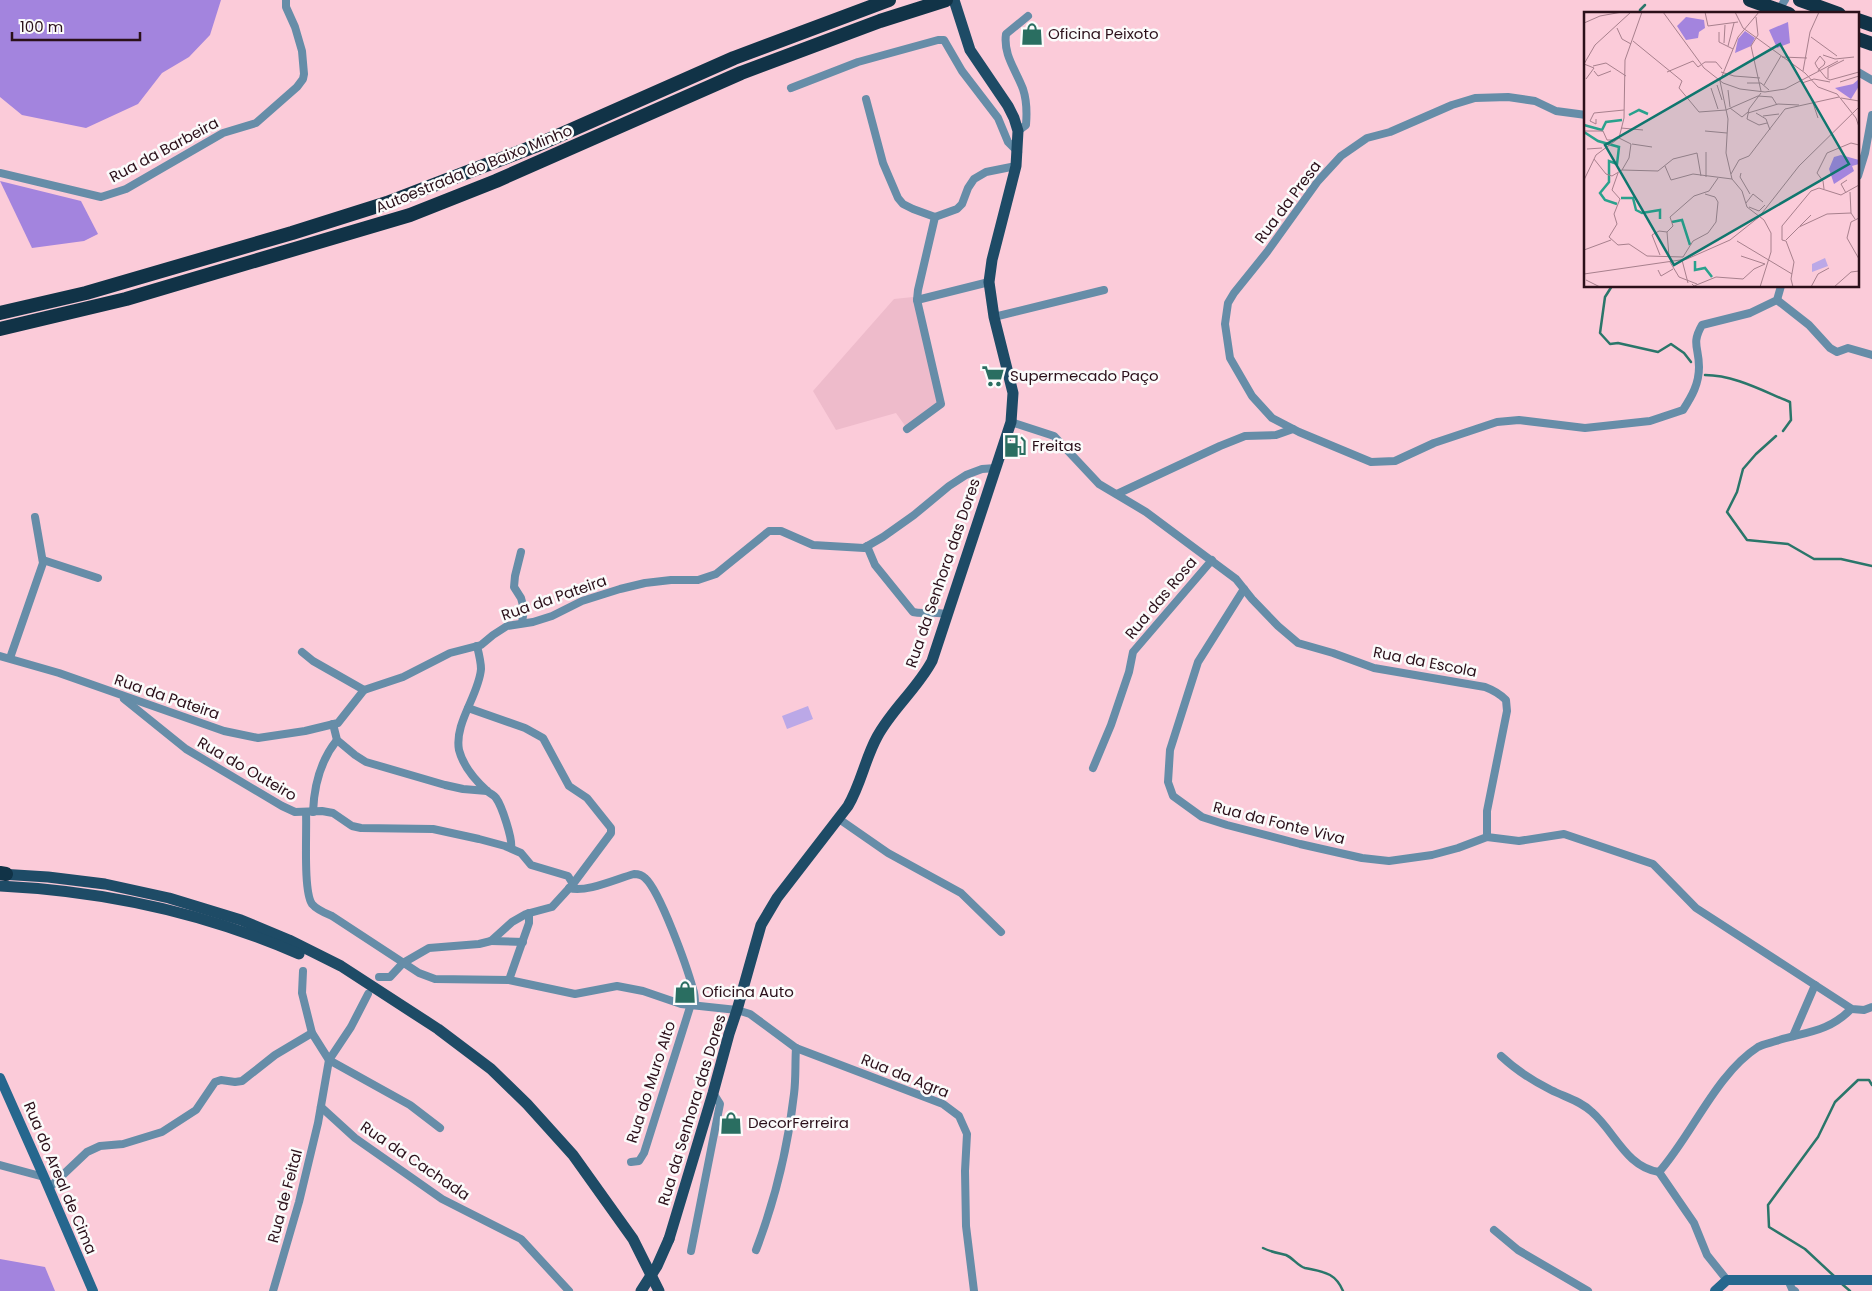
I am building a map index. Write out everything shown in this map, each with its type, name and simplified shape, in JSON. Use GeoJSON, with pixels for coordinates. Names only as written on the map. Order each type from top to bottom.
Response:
{"type":"FeatureCollection","features":[{"type":"Feature","properties":{"kind":"highway","name":"Autoestrada do Baixo Minho"},"geometry":{"type":"LineString","coordinates":[[0,314],[86,293],[292,233],[387,203],[536,146],[734,58],[889,0]]}},
{"type":"Feature","properties":{"kind":"highway","name":"Autoestrada do Baixo Minho"},"geometry":{"type":"LineString","coordinates":[[0,329],[126,299],[410,215],[496,181],[741,73],[880,21],[946,0]]}},
{"type":"Feature","properties":{"kind":"highway"},"geometry":{"type":"LineString","coordinates":[[1750,0],[1783,12]]}},
{"type":"Feature","properties":{"kind":"highway"},"geometry":{"type":"LineString","coordinates":[[1800,0],[1833,12]]}},
{"type":"Feature","properties":{"kind":"highway"},"geometry":{"type":"LineString","coordinates":[[1860,21],[1872,25]]}},
{"type":"Feature","properties":{"kind":"highway"},"geometry":{"type":"LineString","coordinates":[[1860,40],[1872,44]]}},
{"type":"Feature","properties":{"kind":"main road","name":"Rua da Senhora das Dores"},"geometry":{"type":"LineString","coordinates":[[641,1291],[657,1266],[669,1239],[761,925],[777,898],[839,819],[855,794],[877,738],[887,722],[924,678],[948,615],[1011,422],[1013,393],[994,317],[989,282],[992,260],[1016,166],[1018,131],[1008,106],[970,50],[954,0]]}},
{"type":"Feature","properties":{"kind":"main road"},"geometry":{"type":"LineString","coordinates":[[2,877],[48,877],[105,884],[169,898],[241,920],[289,940],[341,966],[438,1029],[491,1069],[527,1104],[573,1155],[634,1239],[659,1291]]}},
{"type":"Feature","properties":{"kind":"main road","name":"Rua do Areal de Cima"},"geometry":{"type":"LineString","coordinates":[[0,1078],[93,1291]]}},
{"type":"Feature","properties":{"kind":"main road"},"geometry":{"type":"LineString","coordinates":[[1716,1291],[1727,1280],[1872,1280]]}},
{"type":"Feature","properties":{"kind":"street","name":"Rua da Barbeira"},"geometry":{"type":"LineString","coordinates":[[0,173],[101,197],[126,189],[224,133],[256,123],[298,87],[303,80],[302,51],[295,27],[286,7],[286,0]]}},
{"type":"Feature","properties":{"kind":"street"},"geometry":{"type":"LineString","coordinates":[[1778,12],[1785,0]]}},
{"type":"Feature","properties":{"kind":"street"},"geometry":{"type":"LineString","coordinates":[[1018,131],[1026,125],[1027,111],[1023,90],[1008,59],[1004,44],[1006,34],[1028,16]]}},
{"type":"Feature","properties":{"kind":"street"},"geometry":{"type":"LineString","coordinates":[[791,88],[874,57],[944,40],[958,65],[998,118],[1008,142],[1018,152]]}},
{"type":"Feature","properties":{"kind":"street"},"geometry":{"type":"LineString","coordinates":[[1860,73],[1872,80]]}},
{"type":"Feature","properties":{"kind":"street","name":"Rua da Presa"},"geometry":{"type":"LineString","coordinates":[[1584,115],[1556,111],[1535,101],[1508,98],[1475,98],[1452,105],[1390,132],[1367,138],[1341,156],[1318,181],[1228,303],[1225,324],[1230,358],[1252,396],[1272,418],[1293,429],[1371,462],[1395,461],[1434,444],[1497,422],[1518,420],[1585,428],[1650,421],[1683,410],[1696,389],[1699,367],[1695,337],[1702,325],[1750,313],[1777,300]]}},
{"type":"Feature","properties":{"kind":"street"},"geometry":{"type":"LineString","coordinates":[[866,99],[883,163],[898,198],[903,204],[913,209],[934,216],[957,209],[962,204],[968,188],[974,179],[986,172],[1016,166]]}},
{"type":"Feature","properties":{"kind":"street"},"geometry":{"type":"LineString","coordinates":[[1860,170],[1872,114]]}},
{"type":"Feature","properties":{"kind":"street"},"geometry":{"type":"LineString","coordinates":[[1862,163],[1872,157]]}},
{"type":"Feature","properties":{"kind":"street"},"geometry":{"type":"LineString","coordinates":[[907,429],[941,404],[917,300],[934,216]]}},
{"type":"Feature","properties":{"kind":"street"},"geometry":{"type":"LineString","coordinates":[[917,300],[989,282]]}},
{"type":"Feature","properties":{"kind":"street"},"geometry":{"type":"LineString","coordinates":[[1780,288],[1777,300],[1809,325],[1830,348],[1837,352],[1848,348],[1872,354]]}},
{"type":"Feature","properties":{"kind":"street"},"geometry":{"type":"LineString","coordinates":[[994,317],[1104,290]]}},
{"type":"Feature","properties":{"kind":"street","name":"Rua da Escola"},"geometry":{"type":"LineString","coordinates":[[1011,422],[1054,436],[1099,484],[1146,512],[1236,579],[1278,626],[1298,643],[1374,668],[1485,687],[1497,692],[1506,700],[1507,711],[1487,812],[1487,837]]}},
{"type":"Feature","properties":{"kind":"street"},"geometry":{"type":"LineString","coordinates":[[1117,494],[1245,436],[1276,435],[1293,429]]}},
{"type":"Feature","properties":{"kind":"street","name":"Rua da Pateira"},"geometry":{"type":"LineString","coordinates":[[0,656],[59,673],[224,731],[258,738],[305,731],[338,723],[364,690],[403,677],[450,653],[481,645],[492,635],[507,626],[552,616],[582,601],[620,589],[645,583],[698,580],[716,574],[755,540],[769,531],[781,531],[813,545],[864,548],[914,515],[949,486],[966,475],[982,469],[996,468]]}},
{"type":"Feature","properties":{"kind":"street"},"geometry":{"type":"LineString","coordinates":[[10,658],[37,584],[43,560],[35,517]]}},
{"type":"Feature","properties":{"kind":"street"},"geometry":{"type":"LineString","coordinates":[[867,546],[875,566],[913,612],[920,614],[939,612],[948,615]]}},
{"type":"Feature","properties":{"kind":"street"},"geometry":{"type":"LineString","coordinates":[[521,552],[514,587],[521,598],[524,609],[522,623]]}},
{"type":"Feature","properties":{"kind":"street"},"geometry":{"type":"LineString","coordinates":[[43,560],[98,578]]}},
{"type":"Feature","properties":{"kind":"street","name":"Rua das Rosa"},"geometry":{"type":"LineString","coordinates":[[1093,768],[1130,672],[1133,652],[1212,560]]}},
{"type":"Feature","properties":{"kind":"street","name":"Rua da Fonte Viva"},"geometry":{"type":"LineString","coordinates":[[1244,589],[1198,662],[1170,750],[1168,782],[1173,796],[1202,817],[1227,825],[1362,858],[1390,861],[1432,855],[1487,837]]}},
{"type":"Feature","properties":{"kind":"street"},"geometry":{"type":"LineString","coordinates":[[477,646],[481,669],[460,734],[459,748],[463,761],[471,773],[486,791],[496,798],[510,833],[511,848]]}},
{"type":"Feature","properties":{"kind":"street"},"geometry":{"type":"LineString","coordinates":[[302,652],[313,661],[364,690]]}},
{"type":"Feature","properties":{"kind":"street","name":"Rua do Outeiro"},"geometry":{"type":"LineString","coordinates":[[118,694],[186,749],[295,812],[333,813],[352,826],[361,828],[433,829],[479,839],[511,848],[520,853],[531,865],[568,876],[571,886]]}},
{"type":"Feature","properties":{"kind":"street"},"geometry":{"type":"LineString","coordinates":[[468,708],[525,728],[543,738],[569,786],[587,798],[611,828],[611,833],[571,886],[552,907],[529,913],[512,922],[491,941]]}},
{"type":"Feature","properties":{"kind":"street"},"geometry":{"type":"LineString","coordinates":[[333,724],[337,740],[355,755],[375,766],[414,775],[445,785],[486,791]]}},
{"type":"Feature","properties":{"kind":"street"},"geometry":{"type":"LineString","coordinates":[[310,812],[316,780],[329,750],[337,740]]}},
{"type":"Feature","properties":{"kind":"street","name":"Rua da Agra"},"geometry":{"type":"LineString","coordinates":[[310,812],[306,871],[308,894],[311,902],[317,909],[332,916],[419,974],[435,979],[509,980],[575,994],[617,986],[643,991],[681,1004],[737,1010],[750,1014],[796,1048],[943,1104],[959,1116],[967,1134],[965,1171],[966,1226],[974,1291]]}},
{"type":"Feature","properties":{"kind":"street"},"geometry":{"type":"LineString","coordinates":[[839,819],[888,853],[960,893],[1001,932]]}},
{"type":"Feature","properties":{"kind":"street"},"geometry":{"type":"LineString","coordinates":[[1487,837],[1519,842],[1564,834],[1652,864],[1696,908],[1851,1008],[1864,1010],[1872,1007]]}},
{"type":"Feature","properties":{"kind":"street"},"geometry":{"type":"LineString","coordinates":[[571,886],[578,891],[634,874],[640,874],[646,878],[656,892],[694,990],[693,1005]]}},
{"type":"Feature","properties":{"kind":"street"},"geometry":{"type":"LineString","coordinates":[[509,980],[529,923],[529,913]]}},
{"type":"Feature","properties":{"kind":"street"},"geometry":{"type":"LineString","coordinates":[[379,977],[390,977],[403,963],[429,948],[479,944],[491,941],[523,942]]}},
{"type":"Feature","properties":{"kind":"street"},"geometry":{"type":"LineString","coordinates":[[302,971],[302,993],[312,1033],[329,1060],[410,1105],[440,1128]]}},
{"type":"Feature","properties":{"kind":"street"},"geometry":{"type":"LineString","coordinates":[[1793,1036],[1815,985]]}},
{"type":"Feature","properties":{"kind":"street"},"geometry":{"type":"LineString","coordinates":[[321,1107],[329,1060],[351,1027],[368,994]]}},
{"type":"Feature","properties":{"kind":"street","name":"Rua do Muro Alto"},"geometry":{"type":"LineString","coordinates":[[631,1162],[639,1161],[644,1152],[693,1005]]}},
{"type":"Feature","properties":{"kind":"street"},"geometry":{"type":"LineString","coordinates":[[1659,1172],[1692,1128],[1721,1083],[1736,1066],[1759,1047],[1820,1030],[1842,1018],[1851,1008]]}},
{"type":"Feature","properties":{"kind":"street"},"geometry":{"type":"LineString","coordinates":[[49,1188],[86,1152],[100,1146],[123,1144],[162,1132],[196,1110],[215,1082],[221,1080],[242,1081],[275,1055],[312,1033]]}},
{"type":"Feature","properties":{"kind":"street"},"geometry":{"type":"LineString","coordinates":[[756,1250],[769,1216],[789,1128],[795,1092],[796,1048]]}},
{"type":"Feature","properties":{"kind":"street"},"geometry":{"type":"LineString","coordinates":[[1501,1056],[1518,1071],[1590,1110],[1604,1123],[1636,1164],[1659,1172],[1694,1223],[1707,1255],[1727,1280]]}},
{"type":"Feature","properties":{"kind":"street"},"geometry":{"type":"LineString","coordinates":[[691,1252],[720,1104],[713,1094]]}},
{"type":"Feature","properties":{"kind":"street","name":"Rua de Feital"},"geometry":{"type":"LineString","coordinates":[[272,1291],[299,1202],[321,1107]]}},
{"type":"Feature","properties":{"kind":"street","name":"Rua da Cachada"},"geometry":{"type":"LineString","coordinates":[[321,1107],[355,1138],[442,1199],[521,1239],[569,1291]]}},
{"type":"Feature","properties":{"kind":"street"},"geometry":{"type":"LineString","coordinates":[[0,1165],[44,1177]]}},
{"type":"Feature","properties":{"kind":"street"},"geometry":{"type":"LineString","coordinates":[[1494,1230],[1518,1250],[1588,1291]]}},
{"type":"Feature","properties":{"kind":"street"},"geometry":{"type":"LineString","coordinates":[[1788,1280],[1792,1290],[1795,1291]]}},
{"type":"Feature","properties":{"kind":"shaded area"},"geometry":{"type":"Polygon","coordinates":[[[0,0],[221,0],[210,35],[189,57],[162,73],[138,104],[86,128],[22,115],[0,97],[0,0]]]}},
{"type":"Feature","properties":{"kind":"shaded area"},"geometry":{"type":"Polygon","coordinates":[[[0,181],[81,201],[98,234],[84,241],[32,248],[0,181]]]}},
{"type":"Feature","properties":{"kind":"shaded area"},"geometry":{"type":"Polygon","coordinates":[[[913,297],[938,402],[906,427],[896,413],[836,430],[813,391],[894,299],[913,297]]]}},
{"type":"Feature","properties":{"kind":"shaded area"},"geometry":{"type":"Polygon","coordinates":[[[808,706],[813,719],[787,729],[782,716],[808,706]]]}},
{"type":"Feature","properties":{"kind":"shaded area"},"geometry":{"type":"Polygon","coordinates":[[[0,1259],[45,1267],[55,1291],[0,1291],[0,1259]]]}},
{"type":"Feature","properties":{"kind":"waterway"},"geometry":{"type":"LineString","coordinates":[[1640,12],[1645,5]]}},
{"type":"Feature","properties":{"kind":"waterway"},"geometry":{"type":"LineString","coordinates":[[1611,288],[1605,297],[1600,333],[1610,344],[1618,343],[1658,352],[1671,344],[1684,353],[1691,362]]}},
{"type":"Feature","properties":{"kind":"waterway"},"geometry":{"type":"LineString","coordinates":[[1705,375],[1738,381],[1790,402],[1791,420],[1783,431]]}},
{"type":"Feature","properties":{"kind":"waterway"},"geometry":{"type":"LineString","coordinates":[[1776,436],[1743,469],[1737,492],[1727,512],[1747,540],[1788,544],[1814,559],[1841,559],[1872,566]]}},
{"type":"Feature","properties":{"kind":"waterway"},"geometry":{"type":"LineString","coordinates":[[1834,1276],[1805,1249],[1769,1227],[1768,1205],[1818,1137],[1835,1102],[1858,1080],[1869,1080],[1872,1085]]}},
{"type":"Feature","properties":{"kind":"waterway"},"geometry":{"type":"LineString","coordinates":[[1263,1248],[1286,1255],[1302,1267],[1332,1276],[1343,1291]]}},
{"type":"Feature","properties":{"kind":"waterway"},"geometry":{"type":"LineString","coordinates":[[1842,1284],[1850,1291]]}},
{"type":"Feature","properties":{"kind":"place","name":"Oficina Peixoto"},"geometry":{"type":"Point","coordinates":[1032,34]}},
{"type":"Feature","properties":{"kind":"place","name":"Supermecado Paço"},"geometry":{"type":"Point","coordinates":[993,376]}},
{"type":"Feature","properties":{"kind":"place","name":"Freitas"},"geometry":{"type":"Point","coordinates":[1015,446]}},
{"type":"Feature","properties":{"kind":"place","name":"Oficina Auto"},"geometry":{"type":"Point","coordinates":[685,992]}},
{"type":"Feature","properties":{"kind":"place","name":"DecorFerreira"},"geometry":{"type":"Point","coordinates":[731,1123]}}]}
